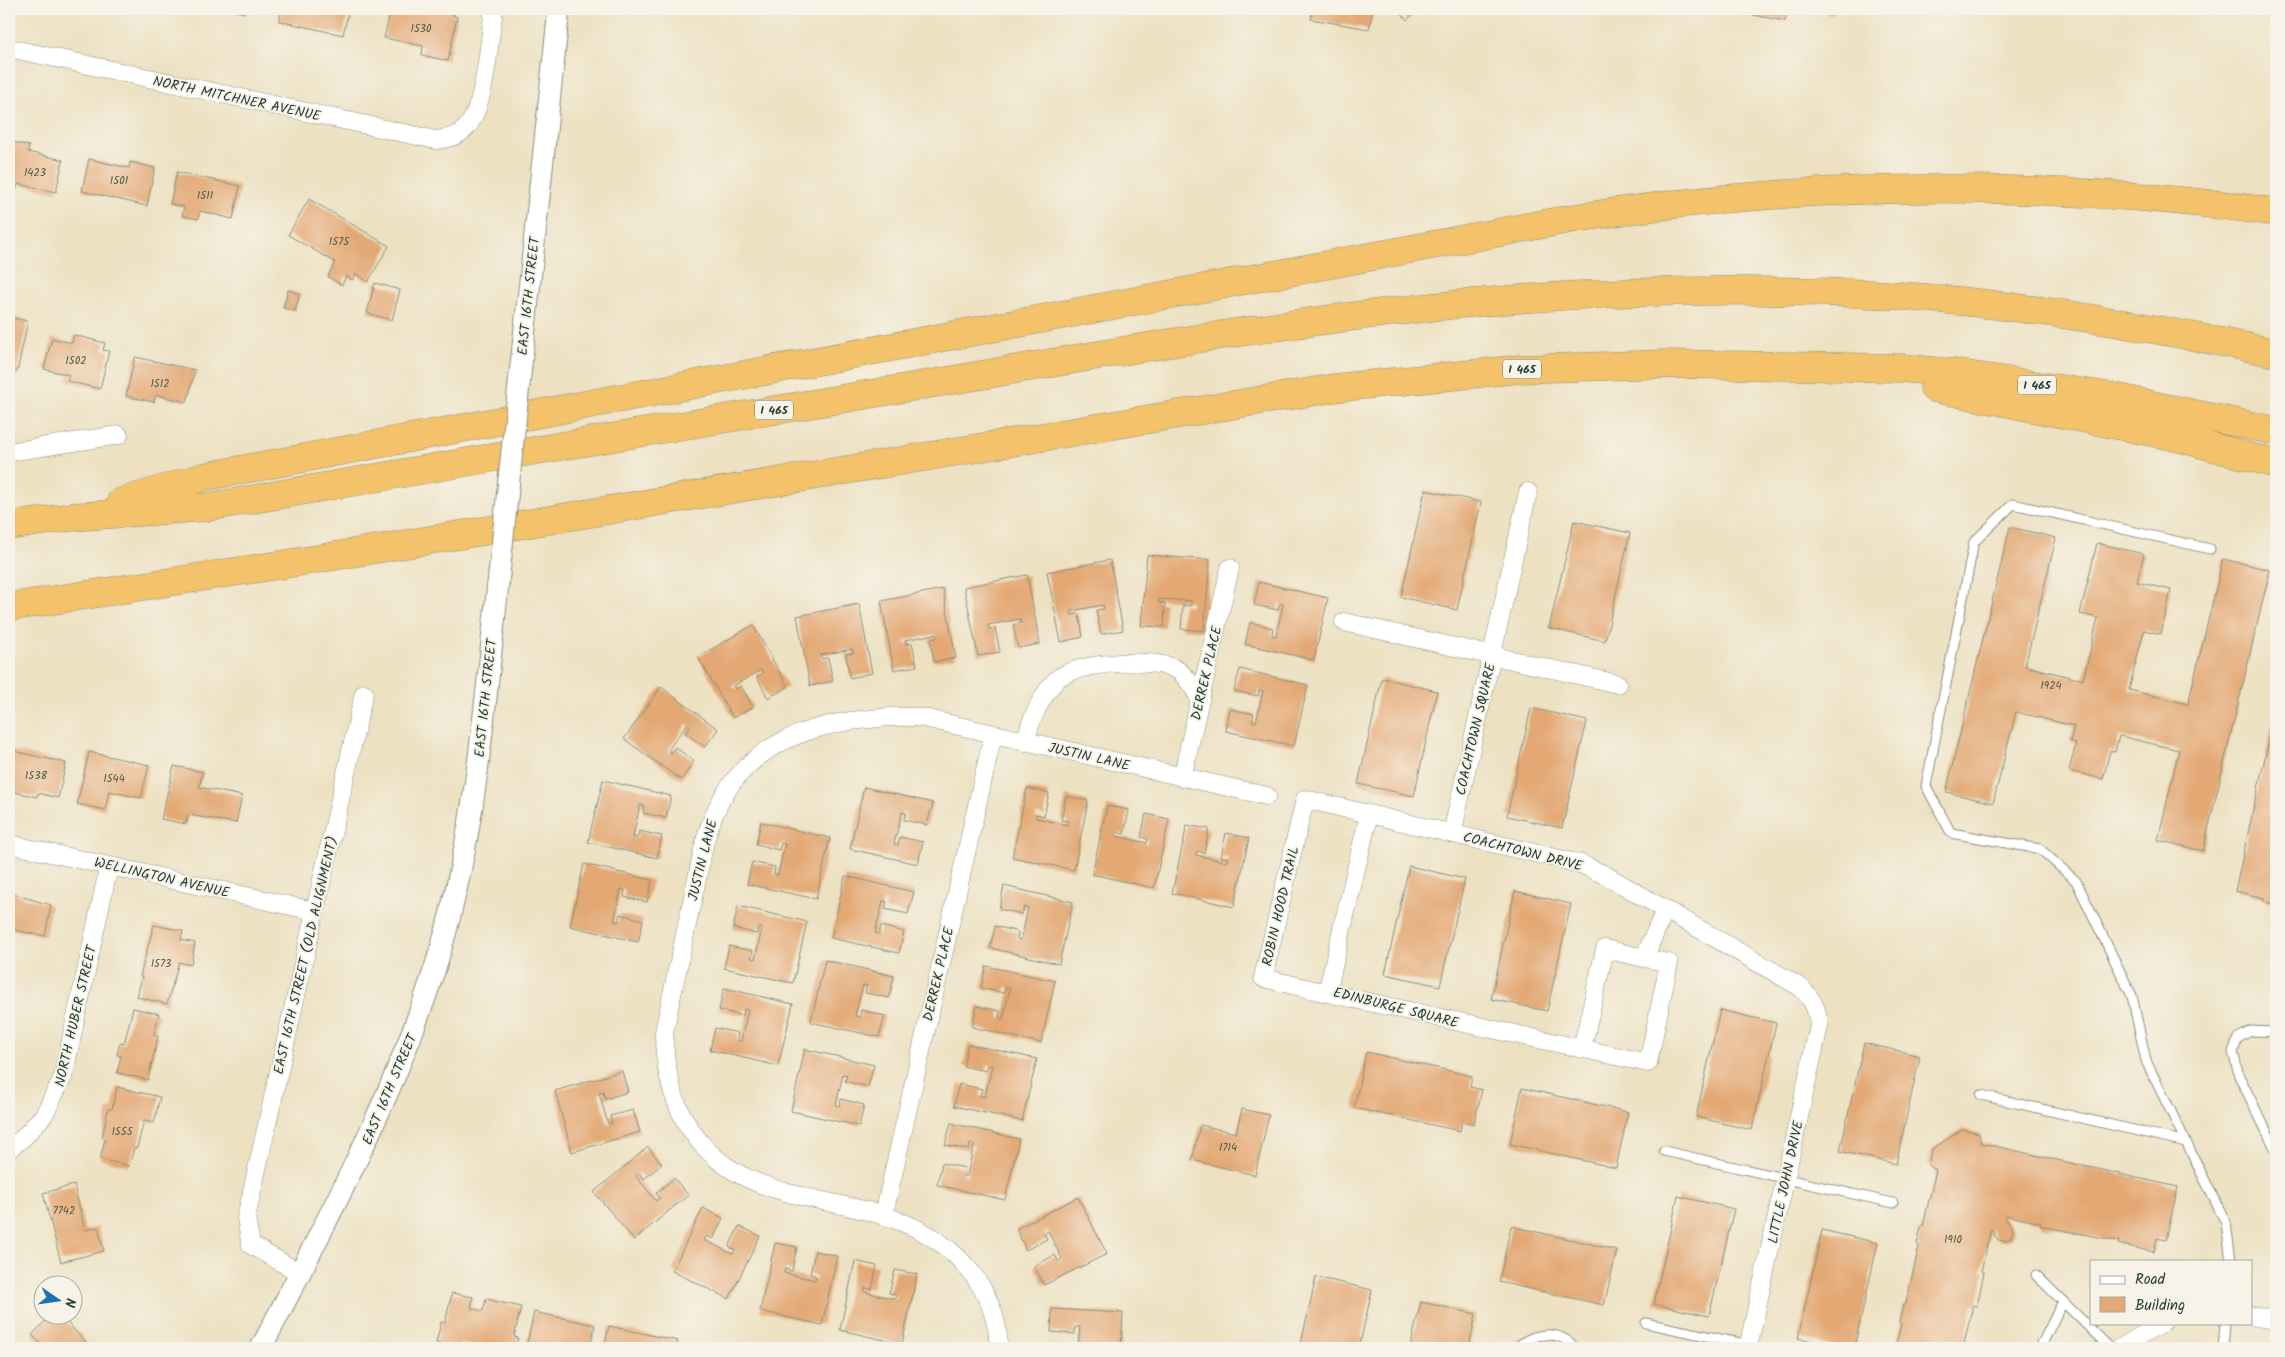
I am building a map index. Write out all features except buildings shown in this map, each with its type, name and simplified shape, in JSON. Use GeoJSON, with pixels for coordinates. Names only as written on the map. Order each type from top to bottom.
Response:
{"type":"FeatureCollection","features":[{"type":"Feature","properties":{"kind":"highway"},"geometry":{"type":"LineString","coordinates":[[71,517],[203,477],[1570,219],[1682,202],[1834,190],[1983,188],[2130,196],[2276,212]]}},
{"type":"Feature","properties":{"kind":"highway","name":"I 465"},"geometry":{"type":"LineString","coordinates":[[9,526],[71,517],[208,507],[1108,354],[1325,320],[1413,309],[1571,296],[1664,292],[1758,291],[1852,293],[1927,298],[2116,322],[2276,353]]}},
{"type":"Feature","properties":{"kind":"highway","name":"I 465"},"geometry":{"type":"LineString","coordinates":[[9,607],[301,562],[1334,388],[1529,369],[1666,364],[1900,368],[1954,373],[2114,396],[2276,432]]}},
{"type":"Feature","properties":{"kind":"highway"},"geometry":{"type":"LineString","coordinates":[[1794,366],[1952,391],[2057,412],[2176,437],[2276,464]]}},
{"type":"Feature","properties":{"kind":"street","name":"NORTH MITCHNER AVENUE"},"geometry":{"type":"LineString","coordinates":[[9,48],[428,140],[444,140],[464,130],[478,110],[494,9]]}},
{"type":"Feature","properties":{"kind":"street","name":"EAST 16TH STREET"},"geometry":{"type":"LineString","coordinates":[[261,1348],[372,1131],[400,1068],[436,967],[463,862],[473,804],[498,584],[559,9]]}},
{"type":"Feature","properties":{"kind":"street"},"geometry":{"type":"LineString","coordinates":[[9,452],[119,435]]}},
{"type":"Feature","properties":{"kind":"street"},"geometry":{"type":"LineString","coordinates":[[1528,492],[1492,656],[1618,684]]}},
{"type":"Feature","properties":{"kind":"street","name":"DERREK PLACE"},"geometry":{"type":"LineString","coordinates":[[1182,778],[1230,568]]}},
{"type":"Feature","properties":{"kind":"street","name":"COACHTOWN SQUARE"},"geometry":{"type":"LineString","coordinates":[[1344,622],[1492,656],[1452,834]]}},
{"type":"Feature","properties":{"kind":"street"},"geometry":{"type":"LineString","coordinates":[[1025,742],[1030,725],[1043,697],[1057,679],[1078,670],[1134,662],[1160,664],[1178,670],[1200,698]]}},
{"type":"Feature","properties":{"kind":"street","name":"EAST 16TH STREET (OLD ALIGNMENT)"},"geometry":{"type":"LineString","coordinates":[[300,1273],[251,1244],[246,1218],[364,693]]}},
{"type":"Feature","properties":{"kind":"street","name":"JUSTIN LANE"},"geometry":{"type":"LineString","coordinates":[[999,1348],[996,1321],[984,1291],[963,1262],[934,1237],[917,1227],[884,1214],[774,1190],[745,1178],[718,1160],[697,1138],[676,1103],[665,1063],[664,1032],[705,842],[714,812],[736,778],[754,759],[770,748],[805,731],[827,725],[901,716],[924,718],[1267,796]]}},
{"type":"Feature","properties":{"kind":"street","name":"DERREK PLACE"},"geometry":{"type":"LineString","coordinates":[[884,1214],[993,735]]}},
{"type":"Feature","properties":{"kind":"street","name":"COACHTOWN DRIVE"},"geometry":{"type":"LineString","coordinates":[[1305,799],[1581,864],[1607,876],[1800,987],[1812,1000],[1818,1015]]}},
{"type":"Feature","properties":{"kind":"street","name":"ROBIN HOOD TRAIL"},"geometry":{"type":"LineString","coordinates":[[1305,799],[1263,978],[1327,993]]}},
{"type":"Feature","properties":{"kind":"street","name":"EDINBURGE SQUARE"},"geometry":{"type":"LineString","coordinates":[[1369,814],[1327,993],[1582,1049],[1648,1063],[1670,963],[1605,949],[1582,1049]]}},
{"type":"Feature","properties":{"kind":"street","name":"WELLINGTON AVENUE"},"geometry":{"type":"LineString","coordinates":[[9,844],[314,911]]}},
{"type":"Feature","properties":{"kind":"street","name":"NORTH HUBER STREET"},"geometry":{"type":"LineString","coordinates":[[9,1149],[23,1138],[44,1115],[63,1077],[110,866]]}},
{"type":"Feature","properties":{"kind":"street"},"geometry":{"type":"LineString","coordinates":[[1644,958],[1665,910]]}},
{"type":"Feature","properties":{"kind":"street","name":"LITTLE JOHN DRIVE"},"geometry":{"type":"LineString","coordinates":[[1748,1347],[1819,1026],[1818,1015]]}},
{"type":"Feature","properties":{"kind":"street"},"geometry":{"type":"LineString","coordinates":[[2252,1316],[2276,1320]]}},
{"type":"Feature","properties":{"kind":"street"},"geometry":{"type":"LineString","coordinates":[[2120,1348],[2160,1324]]}},
{"type":"Feature","properties":{"kind":"lane"},"geometry":{"type":"LineString","coordinates":[[2210,549],[2013,504],[1974,542],[1926,786],[1951,833],[2040,849],[2076,881],[2132,996],[2146,1061],[2226,1223],[2231,1260]]}},
{"type":"Feature","properties":{"kind":"lane"},"geometry":{"type":"LineString","coordinates":[[2276,1032],[2251,1031],[2238,1038],[2233,1052],[2239,1076],[2276,1150]]}},
{"type":"Feature","properties":{"kind":"lane"},"geometry":{"type":"LineString","coordinates":[[1981,1095],[2186,1142]]}},
{"type":"Feature","properties":{"kind":"lane"},"geometry":{"type":"LineString","coordinates":[[1664,1151],[1893,1203]]}},
{"type":"Feature","properties":{"kind":"lane"},"geometry":{"type":"LineString","coordinates":[[2036,1275],[2110,1348]]}},
{"type":"Feature","properties":{"kind":"lane"},"geometry":{"type":"LineString","coordinates":[[2040,1348],[2062,1301]]}},
{"type":"Feature","properties":{"kind":"lane"},"geometry":{"type":"LineString","coordinates":[[1646,1322],[1748,1347]]}},
{"type":"Feature","properties":{"kind":"lane"},"geometry":{"type":"LineString","coordinates":[[2223,1348],[2226,1324]]}},
{"type":"Feature","properties":{"kind":"lane"},"geometry":{"type":"LineString","coordinates":[[1516,1348],[1525,1340],[1546,1334],[1570,1342],[1576,1348]]}}]}
